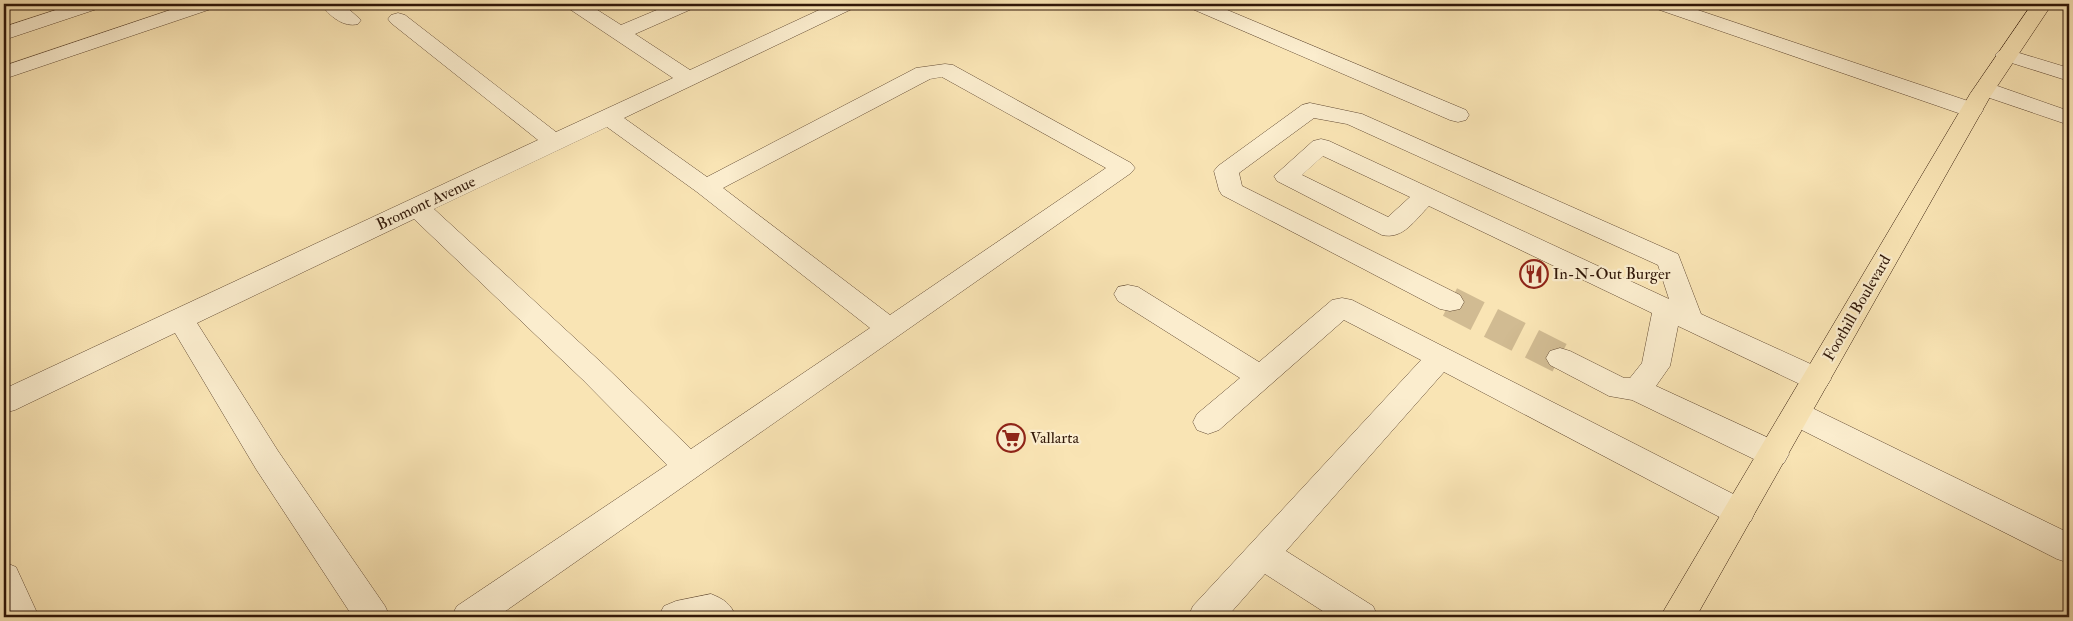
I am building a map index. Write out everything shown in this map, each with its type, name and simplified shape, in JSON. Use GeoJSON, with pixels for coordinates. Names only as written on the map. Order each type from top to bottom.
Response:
{"type":"FeatureCollection","features":[{"type":"Feature","properties":{"kind":"main road","name":"Foothill Boulevard"},"geometry":{"type":"LineString","coordinates":[[1677,617],[1988,84],[2039,4]]}},
{"type":"Feature","properties":{"kind":"street"},"geometry":{"type":"LineString","coordinates":[[4,34],[93,4]]}},
{"type":"Feature","properties":{"kind":"street"},"geometry":{"type":"LineString","coordinates":[[4,73],[207,4]]}},
{"type":"Feature","properties":{"kind":"street"},"geometry":{"type":"LineString","coordinates":[[331,4],[352,20]]}},
{"type":"Feature","properties":{"kind":"street"},"geometry":{"type":"LineString","coordinates":[[575,4],[689,79]]}},
{"type":"Feature","properties":{"kind":"street"},"geometry":{"type":"LineString","coordinates":[[620,33],[687,4]]}},
{"type":"Feature","properties":{"kind":"street","name":"Bromont Avenue"},"geometry":{"type":"LineString","coordinates":[[4,402],[848,4]]}},
{"type":"Feature","properties":{"kind":"street"},"geometry":{"type":"LineString","coordinates":[[1197,4],[1458,115]]}},
{"type":"Feature","properties":{"kind":"street"},"geometry":{"type":"LineString","coordinates":[[1662,4],[1988,84],[2069,99]]}},
{"type":"Feature","properties":{"kind":"street"},"geometry":{"type":"LineString","coordinates":[[1709,4],[1988,84],[2069,118]]}},
{"type":"Feature","properties":{"kind":"street"},"geometry":{"type":"LineString","coordinates":[[398,19],[556,142]]}},
{"type":"Feature","properties":{"kind":"street"},"geometry":{"type":"LineString","coordinates":[[469,617],[1123,168],[945,70],[924,73],[706,187]]}},
{"type":"Feature","properties":{"kind":"street"},"geometry":{"type":"LineString","coordinates":[[1988,84],[2069,75]]}},
{"type":"Feature","properties":{"kind":"street"},"geometry":{"type":"LineString","coordinates":[[1450,302],[1232,190],[1226,171],[1310,110],[1354,119],[1669,260],[1678,315],[1656,366],[1637,390]]}},
{"type":"Feature","properties":{"kind":"street"},"geometry":{"type":"LineString","coordinates":[[608,117],[706,187],[890,329]]}},
{"type":"Feature","properties":{"kind":"street"},"geometry":{"type":"LineString","coordinates":[[1354,119],[1286,176],[1391,229],[1426,195]]}},
{"type":"Feature","properties":{"kind":"street"},"geometry":{"type":"LineString","coordinates":[[1321,146],[1816,379]]}},
{"type":"Feature","properties":{"kind":"street"},"geometry":{"type":"LineString","coordinates":[[417,207],[593,372],[689,467]]}},
{"type":"Feature","properties":{"kind":"street"},"geometry":{"type":"LineString","coordinates":[[1128,294],[1260,376]]}},
{"type":"Feature","properties":{"kind":"street"},"geometry":{"type":"LineString","coordinates":[[1208,422],[1342,307],[1739,512]]}},
{"type":"Feature","properties":{"kind":"street"},"geometry":{"type":"LineString","coordinates":[[180,319],[267,460],[372,617]]}},
{"type":"Feature","properties":{"kind":"street"},"geometry":{"type":"LineString","coordinates":[[1205,617],[1440,358]]}},
{"type":"Feature","properties":{"kind":"street"},"geometry":{"type":"LineString","coordinates":[[1560,358],[1619,388],[1637,390],[1773,454]]}},
{"type":"Feature","properties":{"kind":"street"},"geometry":{"type":"LineString","coordinates":[[1796,414],[2069,549]]}},
{"type":"Feature","properties":{"kind":"street"},"geometry":{"type":"LineString","coordinates":[[1262,554],[1361,617]]}},
{"type":"Feature","properties":{"kind":"street"},"geometry":{"type":"LineString","coordinates":[[4,577],[22,617]]}},
{"type":"Feature","properties":{"kind":"street"},"geometry":{"type":"LineString","coordinates":[[676,617],[711,610],[719,617]]}},
{"type":"Feature","properties":{"kind":"tunnel"},"geometry":{"type":"LineString","coordinates":[[1450,302],[1560,358]]}},
{"type":"Feature","properties":{"kind":"place","name":"In-N-Out Burger"},"geometry":{"type":"Point","coordinates":[1534,274]}},
{"type":"Feature","properties":{"kind":"place","name":"Vallarta"},"geometry":{"type":"Point","coordinates":[1011,438]}}]}
